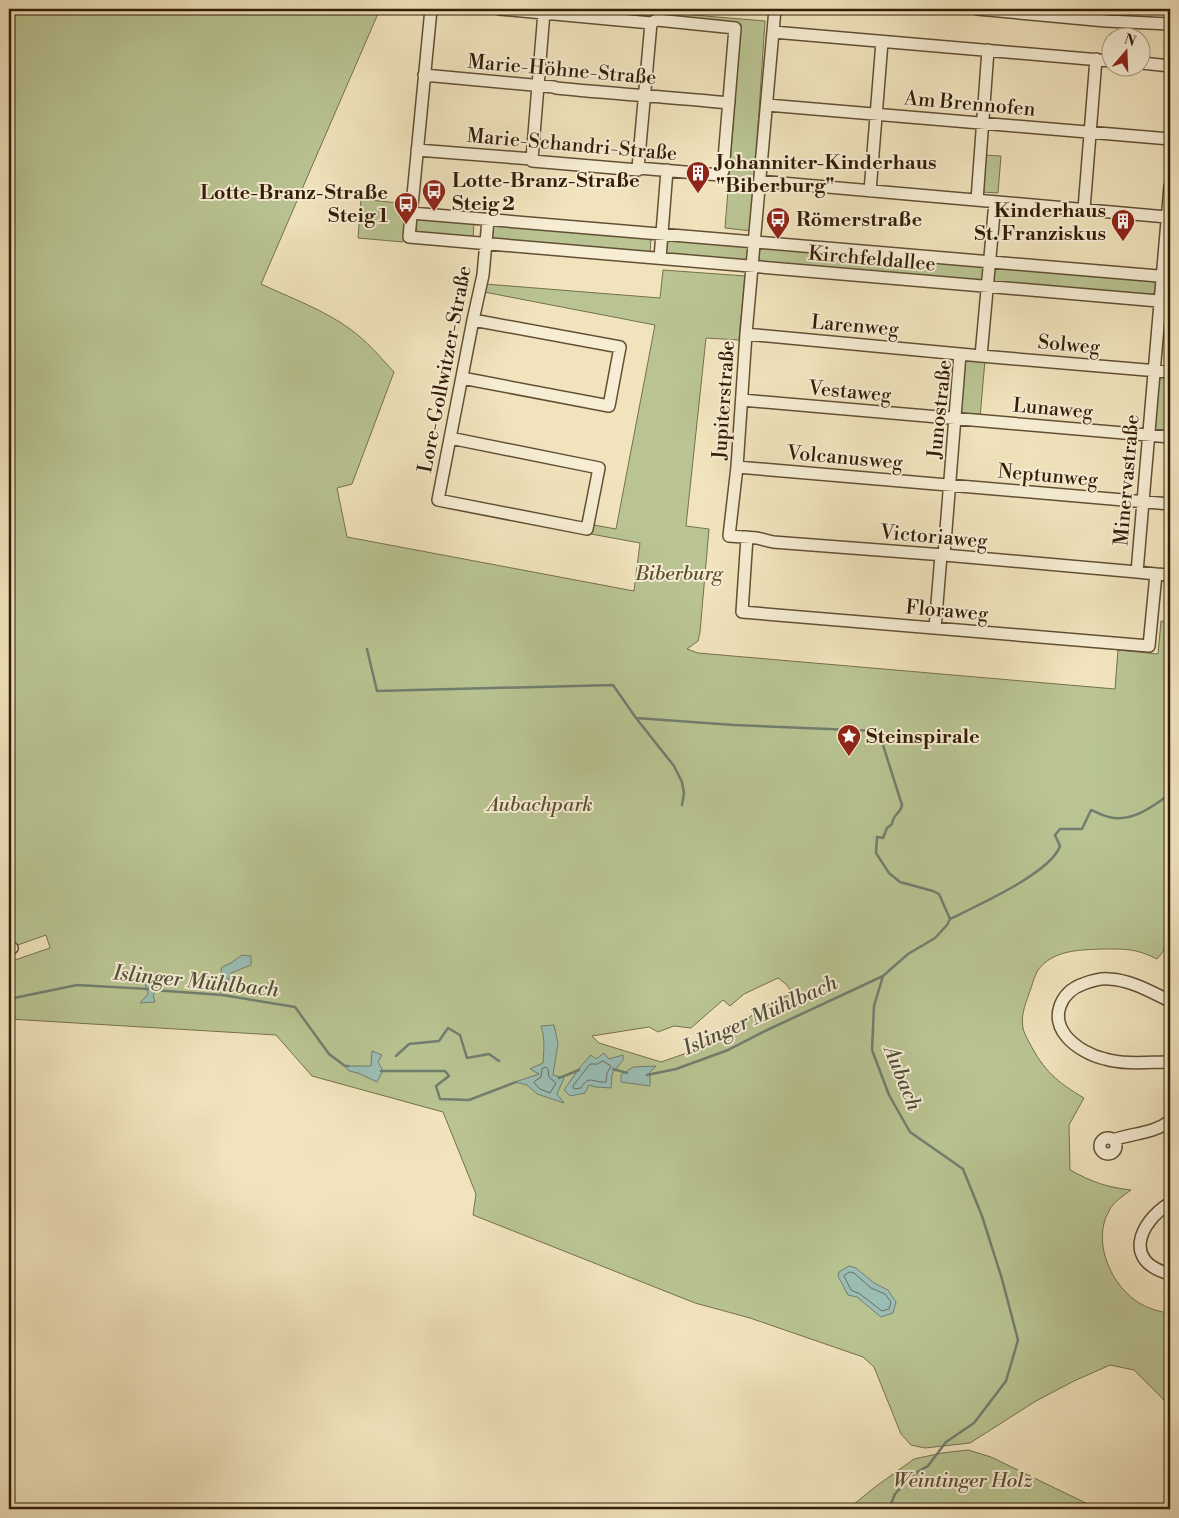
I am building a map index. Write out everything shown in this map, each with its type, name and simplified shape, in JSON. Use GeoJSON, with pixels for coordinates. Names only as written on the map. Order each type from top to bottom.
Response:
{"type":"FeatureCollection","features":[{"type":"Feature","properties":{"kind":"street"},"geometry":{"type":"LineString","coordinates":[[411,212],[431,9]]}},
{"type":"Feature","properties":{"kind":"street"},"geometry":{"type":"LineString","coordinates":[[499,9],[651,23],[657,20],[735,28],[729,102]]}},
{"type":"Feature","properties":{"kind":"street"},"geometry":{"type":"LineString","coordinates":[[753,267],[775,9]]}},
{"type":"Feature","properties":{"kind":"street"},"geometry":{"type":"LineString","coordinates":[[976,9],[1106,21],[1170,24]]}},
{"type":"Feature","properties":{"kind":"street"},"geometry":{"type":"LineString","coordinates":[[532,159],[544,12]]}},
{"type":"Feature","properties":{"kind":"street"},"geometry":{"type":"LineString","coordinates":[[638,168],[651,23]]}},
{"type":"Feature","properties":{"kind":"street"},"geometry":{"type":"LineString","coordinates":[[773,32],[1102,60]]}},
{"type":"Feature","properties":{"kind":"street"},"geometry":{"type":"LineString","coordinates":[[870,191],[882,42]]}},
{"type":"Feature","properties":{"kind":"street"},"geometry":{"type":"LineString","coordinates":[[977,200],[988,50]]}},
{"type":"Feature","properties":{"kind":"street"},"geometry":{"type":"LineString","coordinates":[[1084,209],[1096,59]]}},
{"type":"Feature","properties":{"kind":"street"},"geometry":{"type":"LineString","coordinates":[[1152,64],[1170,66]]}},
{"type":"Feature","properties":{"kind":"street","name":"Marie-Höhne-Straße"},"geometry":{"type":"LineString","coordinates":[[424,74],[601,93],[729,102]]}},
{"type":"Feature","properties":{"kind":"street","name":"Marie-Schandri-Straße"},"geometry":{"type":"LineString","coordinates":[[417,150],[638,170],[638,168],[720,174],[723,171],[729,102]]}},
{"type":"Feature","properties":{"kind":"street","name":"Am Brennofen"},"geometry":{"type":"LineString","coordinates":[[767,105],[1170,139]]}},
{"type":"Feature","properties":{"kind":"street"},"geometry":{"type":"LineString","coordinates":[[660,258],[667,170]]}},
{"type":"Feature","properties":{"kind":"street"},"geometry":{"type":"LineString","coordinates":[[760,181],[1168,217]]}},
{"type":"Feature","properties":{"kind":"street"},"geometry":{"type":"LineString","coordinates":[[1165,302],[1170,186]]}},
{"type":"Feature","properties":{"kind":"street"},"geometry":{"type":"LineString","coordinates":[[988,287],[995,202]]}},
{"type":"Feature","properties":{"kind":"street","name":"Kirchfeldallee"},"geometry":{"type":"LineString","coordinates":[[1165,302],[409,237],[411,212],[1166,276]]}},
{"type":"Feature","properties":{"kind":"street"},"geometry":{"type":"LineString","coordinates":[[486,244],[488,220]]}},
{"type":"Feature","properties":{"kind":"street","name":"Lore-Gollwitzer-Straße"},"geometry":{"type":"LineString","coordinates":[[450,438],[599,468],[587,529],[438,500],[450,438],[462,378],[473,320],[483,275],[486,244]]}},
{"type":"Feature","properties":{"kind":"street","name":"Jupiterstraße"},"geometry":{"type":"LineString","coordinates":[[729,536],[737,467],[746,334],[753,267]]}},
{"type":"Feature","properties":{"kind":"street","name":"Junostraße"},"geometry":{"type":"LineString","coordinates":[[935,628],[950,485],[960,354],[981,356],[988,287]]}},
{"type":"Feature","properties":{"kind":"street","name":"Minervastraße"},"geometry":{"type":"LineString","coordinates":[[1165,302],[1154,370],[1137,572],[1170,575]]}},
{"type":"Feature","properties":{"kind":"street"},"geometry":{"type":"LineString","coordinates":[[462,378],[609,406],[620,347],[473,320]]}},
{"type":"Feature","properties":{"kind":"street","name":"Larenweg"},"geometry":{"type":"LineString","coordinates":[[746,334],[960,354]]}},
{"type":"Feature","properties":{"kind":"street","name":"Solweg"},"geometry":{"type":"LineString","coordinates":[[981,356],[1170,372]]}},
{"type":"Feature","properties":{"kind":"street","name":"Vestaweg"},"geometry":{"type":"LineString","coordinates":[[742,400],[955,418]]}},
{"type":"Feature","properties":{"kind":"street","name":"Lunaweg"},"geometry":{"type":"LineString","coordinates":[[955,418],[1170,437]]}},
{"type":"Feature","properties":{"kind":"street","name":"Volcanusweg"},"geometry":{"type":"LineString","coordinates":[[737,467],[950,485]]}},
{"type":"Feature","properties":{"kind":"street","name":"Neptunweg"},"geometry":{"type":"LineString","coordinates":[[950,485],[1170,504]]}},
{"type":"Feature","properties":{"kind":"street","name":"Victoriaweg"},"geometry":{"type":"LineString","coordinates":[[729,536],[757,538],[773,542],[1137,572]]}},
{"type":"Feature","properties":{"kind":"street","name":"Floraweg"},"geometry":{"type":"LineString","coordinates":[[747,538],[742,612],[1149,646],[1156,574]]}},
{"type":"Feature","properties":{"kind":"street"},"geometry":{"type":"LineString","coordinates":[[1170,1001],[1130,983],[1107,978],[1094,980],[1073,988],[1062,1000],[1059,1011],[1060,1025],[1066,1036],[1081,1049],[1104,1059],[1117,1062],[1170,1062]]}},
{"type":"Feature","properties":{"kind":"street"},"geometry":{"type":"LineString","coordinates":[[1113,1140],[1143,1134],[1170,1121]]}},
{"type":"Feature","properties":{"kind":"street"},"geometry":{"type":"LineString","coordinates":[[1170,1203],[1158,1212],[1145,1227],[1140,1245],[1141,1253],[1150,1266],[1170,1274]]}},
{"type":"Feature","properties":{"kind":"green space"},"geometry":{"type":"Polygon","coordinates":[[[9,9],[380,9],[261,284],[340,322],[373,349],[394,372],[352,484],[337,488],[347,537],[634,591],[640,543],[591,534],[594,525],[616,529],[655,325],[484,292],[485,284],[660,298],[663,270],[745,276],[739,340],[706,338],[686,526],[709,529],[700,632],[698,641],[687,649],[698,653],[1115,689],[1118,650],[1158,654],[1161,621],[1170,622],[1170,943],[1157,959],[1136,951],[1117,949],[1067,952],[1051,958],[1044,963],[1036,974],[1024,1008],[1022,1023],[1024,1032],[1040,1061],[1066,1087],[1084,1098],[1069,1125],[1070,1170],[1099,1183],[1131,1190],[1116,1202],[1109,1211],[1104,1223],[1102,1236],[1104,1250],[1113,1276],[1131,1297],[1148,1307],[1170,1313],[1170,1406],[1134,1370],[1110,1365],[1036,1401],[970,1443],[925,1448],[911,1445],[901,1434],[874,1367],[863,1357],[750,1318],[695,1303],[473,1215],[476,1194],[443,1112],[312,1076],[276,1035],[9,1019],[9,962],[50,948],[46,935],[12,947],[9,931],[9,9]],[[778,978],[744,994],[730,1006],[723,1000],[691,1028],[674,1026],[658,1032],[649,1027],[592,1036],[599,1043],[661,1062],[707,1046],[776,999],[793,994],[786,984],[778,978]]]}},
{"type":"Feature","properties":{"kind":"green space"},"geometry":{"type":"Polygon","coordinates":[[[567,9],[622,9],[765,21],[751,231],[725,228],[741,24],[567,9]]]}},
{"type":"Feature","properties":{"kind":"green space"},"geometry":{"type":"Polygon","coordinates":[[[983,155],[1001,156],[998,193],[981,192],[983,155]]]}},
{"type":"Feature","properties":{"kind":"green space"},"geometry":{"type":"Polygon","coordinates":[[[361,199],[407,204],[403,242],[358,238],[361,199]]]}},
{"type":"Feature","properties":{"kind":"green space"},"geometry":{"type":"Polygon","coordinates":[[[419,218],[474,221],[473,240],[418,232],[415,226],[416,220],[419,218]]]}},
{"type":"Feature","properties":{"kind":"green space"},"geometry":{"type":"Polygon","coordinates":[[[493,225],[651,236],[650,254],[495,241],[492,238],[493,225]]]}},
{"type":"Feature","properties":{"kind":"green space"},"geometry":{"type":"Polygon","coordinates":[[[667,239],[745,244],[750,249],[747,262],[670,256],[665,253],[667,239]]]}},
{"type":"Feature","properties":{"kind":"green space"},"geometry":{"type":"Polygon","coordinates":[[[761,247],[982,265],[984,277],[979,283],[763,263],[757,256],[761,247]]]}},
{"type":"Feature","properties":{"kind":"green space"},"geometry":{"type":"Polygon","coordinates":[[[995,266],[1154,280],[1156,288],[1153,295],[996,284],[993,281],[995,266]]]}},
{"type":"Feature","properties":{"kind":"green space"},"geometry":{"type":"Polygon","coordinates":[[[970,359],[985,360],[980,418],[965,416],[960,411],[964,363],[970,359]]]}},
{"type":"Feature","properties":{"kind":"green space"},"geometry":{"type":"Polygon","coordinates":[[[1161,374],[1170,375],[1170,433],[1156,432],[1153,428],[1158,378],[1161,374]]]}},
{"type":"Feature","properties":{"kind":"green space","name":"Weintinger Holz"},"geometry":{"type":"Polygon","coordinates":[[[968,1450],[991,1457],[1098,1509],[848,1509],[914,1459],[968,1450]]]}},
{"type":"Feature","properties":{"kind":"water"},"geometry":{"type":"Polygon","coordinates":[[[242,955],[251,956],[251,965],[231,973],[220,993],[219,980],[222,967],[242,955]]]}},
{"type":"Feature","properties":{"kind":"water"},"geometry":{"type":"Polygon","coordinates":[[[143,977],[157,980],[157,990],[153,995],[155,1002],[140,1003],[148,994],[143,977]]]}},
{"type":"Feature","properties":{"kind":"water"},"geometry":{"type":"Polygon","coordinates":[[[554,1025],[558,1043],[553,1075],[564,1078],[557,1094],[564,1103],[537,1094],[527,1085],[515,1082],[539,1074],[530,1069],[543,1063],[544,1039],[541,1026],[554,1025]]]}},
{"type":"Feature","properties":{"kind":"water"},"geometry":{"type":"Polygon","coordinates":[[[372,1051],[382,1055],[378,1062],[383,1071],[377,1082],[349,1071],[345,1066],[371,1066],[372,1051]]]}},
{"type":"Feature","properties":{"kind":"water"},"geometry":{"type":"Polygon","coordinates":[[[604,1053],[609,1059],[623,1055],[623,1060],[612,1074],[611,1088],[589,1085],[585,1093],[570,1096],[564,1090],[580,1067],[591,1055],[596,1059],[604,1053]]]}},
{"type":"Feature","properties":{"kind":"water"},"geometry":{"type":"Polygon","coordinates":[[[656,1066],[650,1072],[650,1086],[621,1082],[621,1075],[633,1067],[656,1066]]]}},
{"type":"Feature","properties":{"kind":"water"},"geometry":{"type":"Polygon","coordinates":[[[849,1266],[856,1268],[874,1283],[888,1290],[896,1302],[893,1313],[881,1317],[857,1297],[848,1295],[838,1276],[839,1272],[849,1266]]]}},
{"type":"Feature","properties":{"kind":"waterway"},"geometry":{"type":"LineString","coordinates":[[367,649],[377,691],[613,685],[674,766],[682,782],[684,793],[682,805]]}},
{"type":"Feature","properties":{"kind":"waterway"},"geometry":{"type":"LineString","coordinates":[[636,718],[734,725],[877,731]]}},
{"type":"Feature","properties":{"kind":"waterway"},"geometry":{"type":"LineString","coordinates":[[882,742],[902,805],[892,824],[887,828],[883,838],[877,837],[876,853],[889,873],[900,882],[939,894],[950,919]]}},
{"type":"Feature","properties":{"kind":"waterway","name":"Aubach"},"geometry":{"type":"LineString","coordinates":[[889,1509],[895,1494],[912,1475],[928,1466],[946,1442],[974,1423],[1006,1381],[1018,1340],[1002,1279],[982,1216],[963,1169],[910,1132],[889,1095],[872,1050],[874,1006],[883,976],[908,954],[935,938],[950,919],[1011,888],[1043,867],[1054,856],[1060,846],[1055,835],[1060,829],[1082,829],[1091,810],[1104,816],[1118,818],[1134,816],[1170,794]]}},
{"type":"Feature","properties":{"kind":"waterway","name":"Islinger Mühlbach"},"geometry":{"type":"LineString","coordinates":[[647,1075],[676,1069],[728,1050],[883,976]]}},
{"type":"Feature","properties":{"kind":"waterway","name":"Islinger Mühlbach"},"geometry":{"type":"LineString","coordinates":[[9,999],[77,985],[148,989]]}},
{"type":"Feature","properties":{"kind":"waterway","name":"Islinger Mühlbach"},"geometry":{"type":"LineString","coordinates":[[153,990],[222,995],[295,1007],[329,1054],[345,1066],[348,1066]]}},
{"type":"Feature","properties":{"kind":"waterway"},"geometry":{"type":"LineString","coordinates":[[396,1056],[409,1044],[439,1041],[448,1028],[460,1035],[467,1058],[489,1054],[499,1061]]}},
{"type":"Feature","properties":{"kind":"waterway","name":"Islinger Mühlbach"},"geometry":{"type":"LineString","coordinates":[[613,1069],[627,1073]]}},
{"type":"Feature","properties":{"kind":"waterway","name":"Islinger Mühlbach"},"geometry":{"type":"LineString","coordinates":[[559,1078],[579,1070]]}},
{"type":"Feature","properties":{"kind":"waterway","name":"Islinger Mühlbach"},"geometry":{"type":"LineString","coordinates":[[381,1071],[445,1071],[449,1076],[436,1086],[440,1099],[469,1100],[516,1082]]}},
{"type":"Feature","properties":{"kind":"place","name":"Johanniter-Kinderhaus \"Biberburg\""},"geometry":{"type":"Point","coordinates":[698,194]}},
{"type":"Feature","properties":{"kind":"place","name":"Lotte-Branz-Straße Steig 2"},"geometry":{"type":"Point","coordinates":[434,212]}},
{"type":"Feature","properties":{"kind":"place","name":"Lotte-Branz-Straße Steig 1"},"geometry":{"type":"Point","coordinates":[406,225]}},
{"type":"Feature","properties":{"kind":"place","name":"Römerstraße"},"geometry":{"type":"Point","coordinates":[778,240]}},
{"type":"Feature","properties":{"kind":"place","name":"Kinderhaus St. Franziskus"},"geometry":{"type":"Point","coordinates":[1123,242]}},
{"type":"Feature","properties":{"kind":"place","name":"Steinspirale"},"geometry":{"type":"Point","coordinates":[849,757]}},
{"type":"Feature","properties":{"kind":"park label","name":"Biberburg"},"geometry":{"type":"Point","coordinates":[679,573]}},
{"type":"Feature","properties":{"kind":"park label","name":"Aubachpark"},"geometry":{"type":"Point","coordinates":[540,804]}}]}
